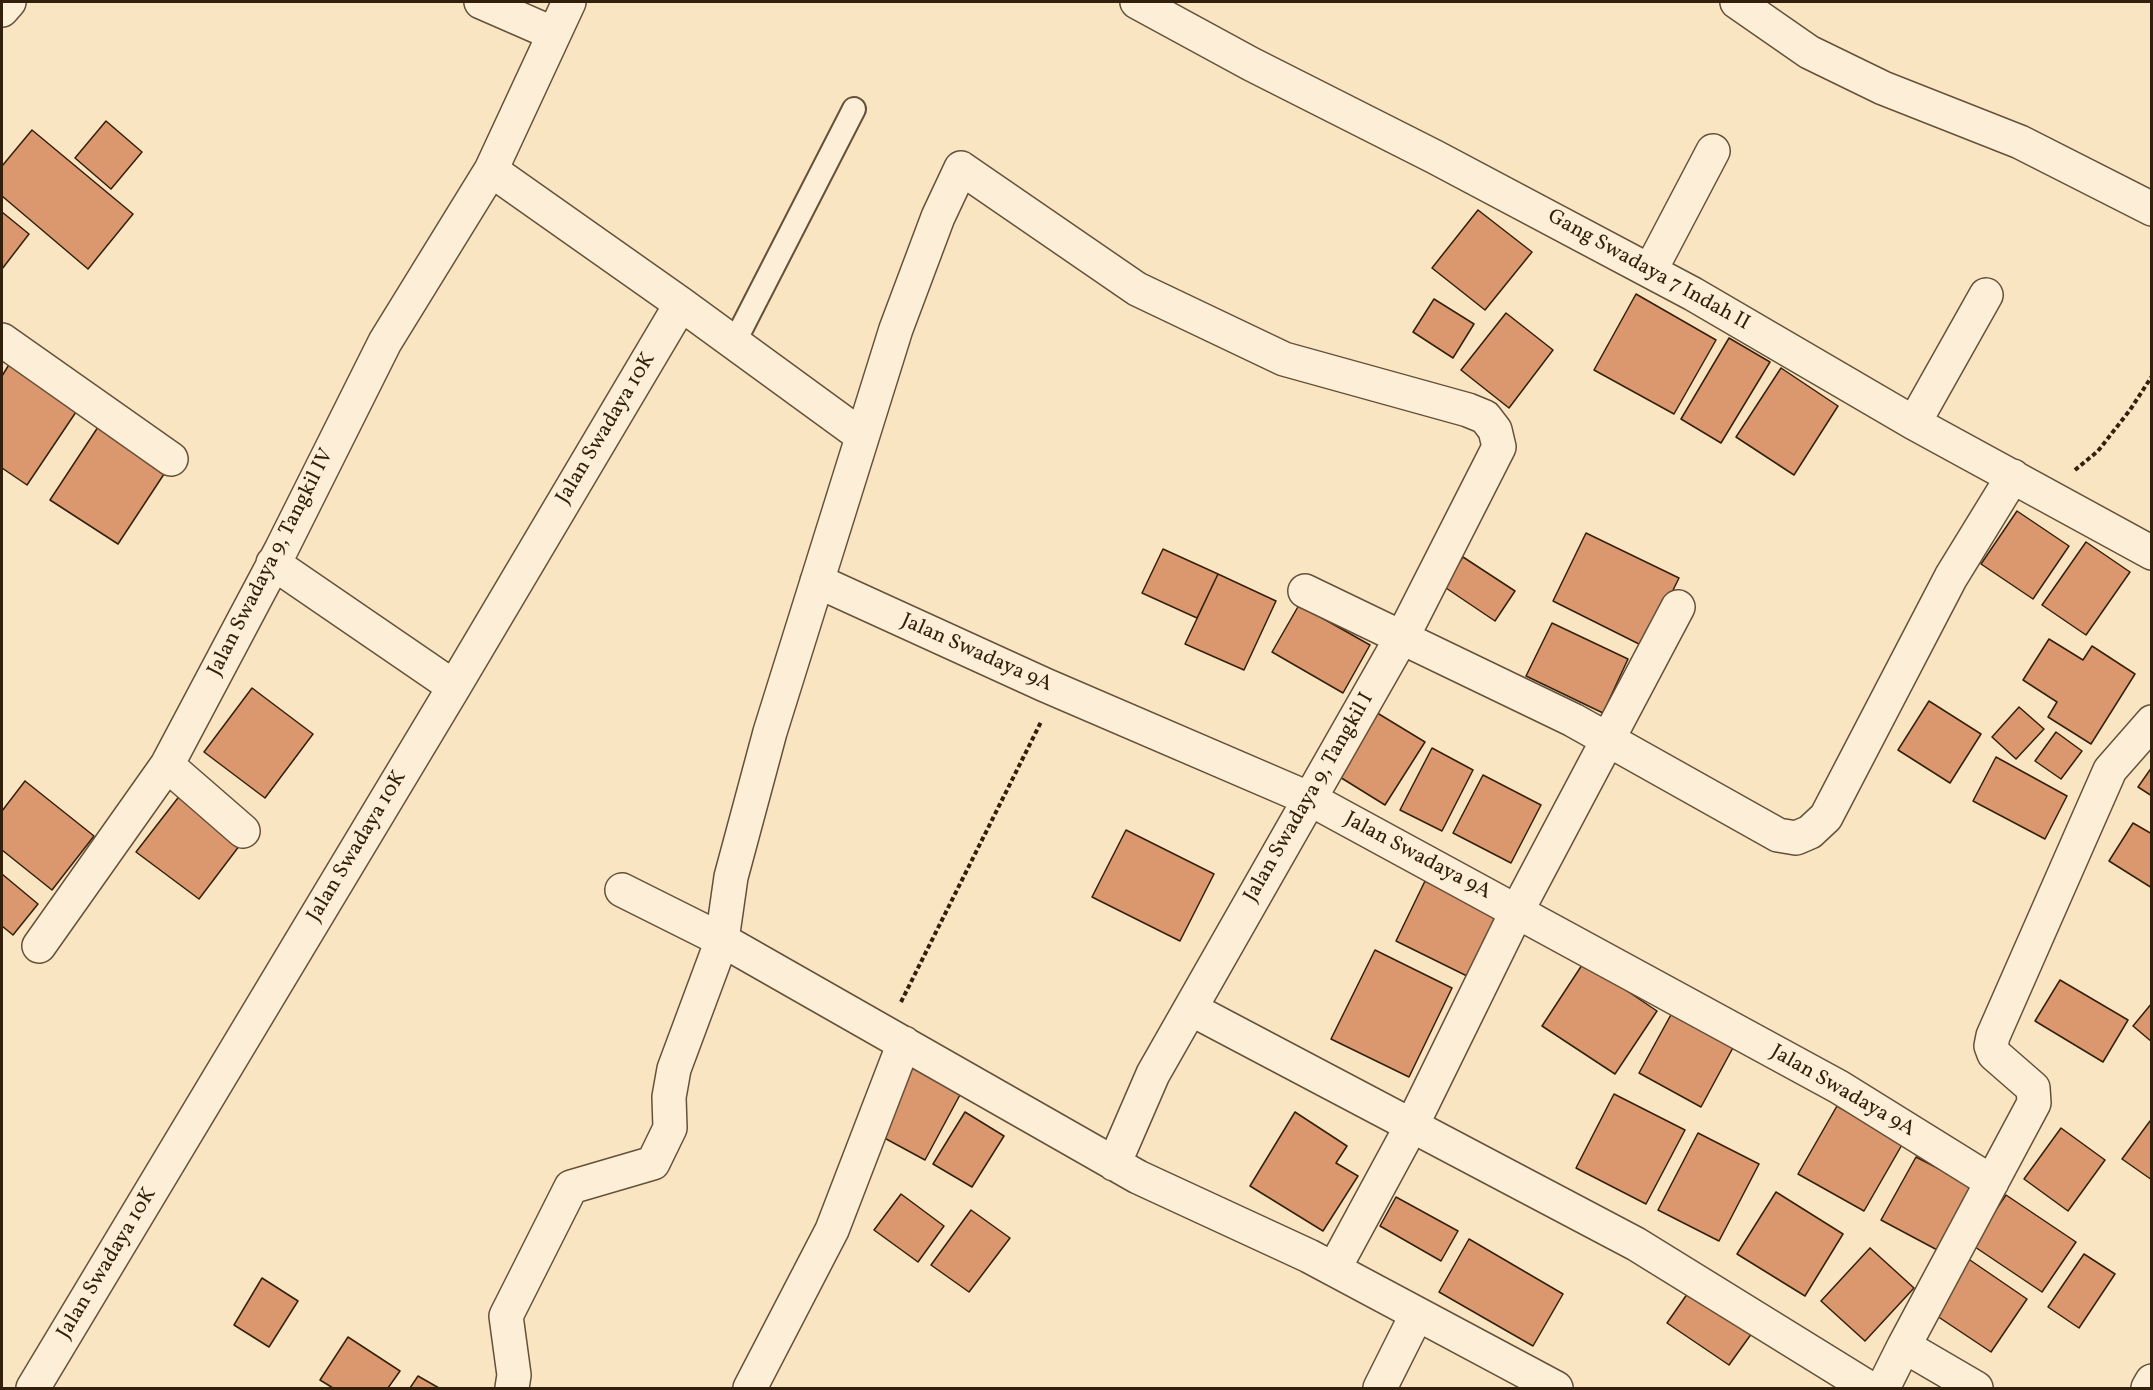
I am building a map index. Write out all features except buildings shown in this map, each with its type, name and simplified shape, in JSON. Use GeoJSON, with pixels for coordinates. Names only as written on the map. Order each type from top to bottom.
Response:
{"type":"FeatureCollection","features":[{"type":"Feature","properties":{"kind":"street"},"geometry":{"type":"LineString","coordinates":[[2,10],[9,2]]}},
{"type":"Feature","properties":{"kind":"street"},"geometry":{"type":"LineString","coordinates":[[481,2],[552,33]]}},
{"type":"Feature","properties":{"kind":"street","name":"Jalan Swadaya 9, Tangkil IV"},"geometry":{"type":"LineString","coordinates":[[39,946],[167,765],[385,342],[491,170],[552,33],[569,2]]}},
{"type":"Feature","properties":{"kind":"street","name":"Gang Swadaya 7 Indah II"},"geometry":{"type":"LineString","coordinates":[[1137,2],[1251,64],[1435,157],[1693,294],[1914,423],[2151,553]]}},
{"type":"Feature","properties":{"kind":"street"},"geometry":{"type":"LineString","coordinates":[[1737,2],[1809,52],[1883,88],[2020,142],[2151,209]]}},
{"type":"Feature","properties":{"kind":"street"},"geometry":{"type":"LineString","coordinates":[[1650,271],[1713,151]]}},
{"type":"Feature","properties":{"kind":"street","name":"Jalan Swadaya 9, Tangkil I"},"geometry":{"type":"LineString","coordinates":[[862,436],[896,329],[938,217],[961,168],[1137,290],[1284,359],[1468,410],[1485,417],[1495,430],[1499,447],[1402,637],[1154,1074],[1113,1164]]}},
{"type":"Feature","properties":{"kind":"street"},"geometry":{"type":"LineString","coordinates":[[491,170],[681,304],[862,436],[770,732],[731,877],[723,940],[674,1069],[669,1097],[670,1128],[653,1163],[571,1187],[506,1316],[514,1375],[512,1389]]}},
{"type":"Feature","properties":{"kind":"street"},"geometry":{"type":"LineString","coordinates":[[1914,423],[1986,295]]}},
{"type":"Feature","properties":{"kind":"street","name":"Jalan Swadaya 10K"},"geometry":{"type":"LineString","coordinates":[[33,1389],[681,304]]}},
{"type":"Feature","properties":{"kind":"street"},"geometry":{"type":"LineString","coordinates":[[2,340],[171,459]]}},
{"type":"Feature","properties":{"kind":"street"},"geometry":{"type":"LineString","coordinates":[[1305,591],[1573,720],[1778,835],[1796,838],[1810,832],[1826,817],[1951,577],[2013,476]]}},
{"type":"Feature","properties":{"kind":"street"},"geometry":{"type":"LineString","coordinates":[[273,563],[454,687]]}},
{"type":"Feature","properties":{"kind":"street","name":"Jalan Swadaya 9A"},"geometry":{"type":"LineString","coordinates":[[817,581],[1056,690],[1310,799],[1839,1087],[1992,1182]]}},
{"type":"Feature","properties":{"kind":"street"},"geometry":{"type":"LineString","coordinates":[[1334,1269],[1412,1125],[1517,911],[1678,608]]}},
{"type":"Feature","properties":{"kind":"street"},"geometry":{"type":"LineString","coordinates":[[1883,1389],[2034,1103],[2033,1088],[1994,1054],[1991,1046],[1993,1036],[2110,770],[2151,722]]}},
{"type":"Feature","properties":{"kind":"street"},"geometry":{"type":"LineString","coordinates":[[167,765],[243,831]]}},
{"type":"Feature","properties":{"kind":"street"},"geometry":{"type":"LineString","coordinates":[[622,890],[723,940],[1113,1164],[1309,1256],[1557,1389]]}},
{"type":"Feature","properties":{"kind":"street"},"geometry":{"type":"LineString","coordinates":[[1191,1009],[1636,1244],[1869,1389]]}},
{"type":"Feature","properties":{"kind":"street"},"geometry":{"type":"LineString","coordinates":[[750,1389],[832,1230],[895,1038]]}},
{"type":"Feature","properties":{"kind":"street"},"geometry":{"type":"LineString","coordinates":[[1380,1389],[1418,1314]]}},
{"type":"Feature","properties":{"kind":"street"},"geometry":{"type":"LineString","coordinates":[[1904,1346],[1976,1389]]}},
{"type":"Feature","properties":{"kind":"street"},"geometry":{"type":"LineString","coordinates":[[2148,1389],[2151,1381]]}},
{"type":"Feature","properties":{"kind":"lane"},"geometry":{"type":"LineString","coordinates":[[734,343],[854,109]]}},
{"type":"Feature","properties":{"kind":"path"},"geometry":{"type":"LineString","coordinates":[[2047,495],[2098,452],[2130,410],[2151,376]]}},
{"type":"Feature","properties":{"kind":"path"},"geometry":{"type":"LineString","coordinates":[[895,1038],[1056,690]]}}]}
